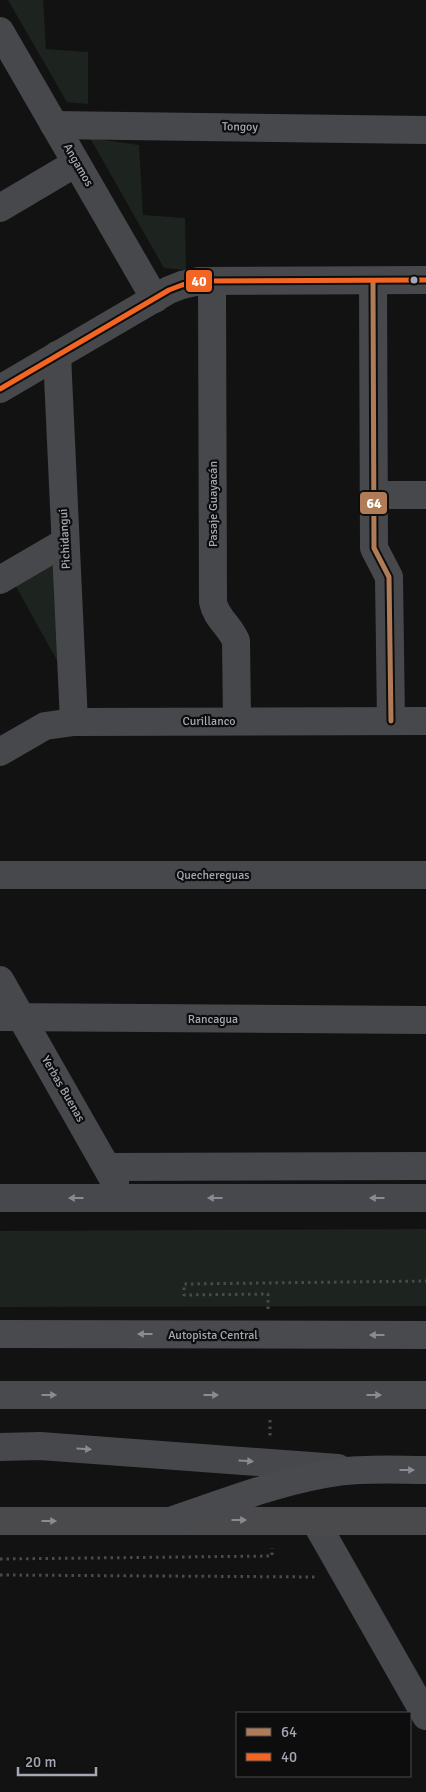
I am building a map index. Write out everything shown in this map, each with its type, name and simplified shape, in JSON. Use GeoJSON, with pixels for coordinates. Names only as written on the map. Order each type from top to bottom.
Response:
{"type":"FeatureCollection","features":[{"type":"Feature","properties":{"kind":"highway","name":"Autopista Central"},"geometry":{"type":"LineString","coordinates":[[0,1334],[426,1335]]}},
{"type":"Feature","properties":{"kind":"highway"},"geometry":{"type":"LineString","coordinates":[[0,1395],[426,1396]]}},
{"type":"Feature","properties":{"kind":"highway"},"geometry":{"type":"LineString","coordinates":[[173,1520],[284,1484],[330,1474],[365,1470],[426,1470]]}},
{"type":"Feature","properties":{"kind":"main road"},"geometry":{"type":"LineString","coordinates":[[0,1521],[426,1521]]}},
{"type":"Feature","properties":{"kind":"street","name":"Angamos"},"geometry":{"type":"LineString","coordinates":[[1,35],[155,299]]}},
{"type":"Feature","properties":{"kind":"street","name":"Tongoy"},"geometry":{"type":"LineString","coordinates":[[54,125],[426,130]]}},
{"type":"Feature","properties":{"kind":"street"},"geometry":{"type":"LineString","coordinates":[[0,208],[76,163]]}},
{"type":"Feature","properties":{"kind":"street"},"geometry":{"type":"LineString","coordinates":[[0,389],[182,285],[199,281],[426,280]]}},
{"type":"Feature","properties":{"kind":"street","name":"Pasaje Guayacán"},"geometry":{"type":"LineString","coordinates":[[212,281],[213,602],[220,619],[234,635],[236,641],[236,721]]}},
{"type":"Feature","properties":{"kind":"street"},"geometry":{"type":"LineString","coordinates":[[373,281],[374,548],[389,578],[391,721]]}},
{"type":"Feature","properties":{"kind":"street","name":"Pichidangui"},"geometry":{"type":"LineString","coordinates":[[58,355],[74,722]]}},
{"type":"Feature","properties":{"kind":"street"},"geometry":{"type":"LineString","coordinates":[[374,495],[426,495]]}},
{"type":"Feature","properties":{"kind":"street"},"geometry":{"type":"LineString","coordinates":[[0,580],[66,542]]}},
{"type":"Feature","properties":{"kind":"street","name":"Curillanco"},"geometry":{"type":"LineString","coordinates":[[0,752],[45,726],[74,722],[426,721]]}},
{"type":"Feature","properties":{"kind":"street","name":"Quechereguas"},"geometry":{"type":"LineString","coordinates":[[0,875],[426,875]]}},
{"type":"Feature","properties":{"kind":"street","name":"Yerbas Buenas"},"geometry":{"type":"LineString","coordinates":[[0,980],[11,1017],[125,1198]]}},
{"type":"Feature","properties":{"kind":"street","name":"Rancagua"},"geometry":{"type":"LineString","coordinates":[[11,1017],[426,1020]]}},
{"type":"Feature","properties":{"kind":"street"},"geometry":{"type":"LineString","coordinates":[[107,1167],[426,1166]]}},
{"type":"Feature","properties":{"kind":"street"},"geometry":{"type":"LineString","coordinates":[[0,1198],[426,1198]]}},
{"type":"Feature","properties":{"kind":"street"},"geometry":{"type":"LineString","coordinates":[[0,1447],[50,1447],[365,1470]]}},
{"type":"Feature","properties":{"kind":"street"},"geometry":{"type":"LineString","coordinates":[[315,1521],[426,1716]]}},
{"type":"Feature","properties":{"kind":"path"},"geometry":{"type":"LineString","coordinates":[[0,1575],[348,1577]]}},
{"type":"Feature","properties":{"kind":"shaded area"},"geometry":{"type":"Polygon","coordinates":[[[8,0],[43,0],[46,49],[88,52],[88,104],[67,102],[8,0]]]}},
{"type":"Feature","properties":{"kind":"shaded area"},"geometry":{"type":"Polygon","coordinates":[[[90,138],[139,145],[143,215],[185,218],[186,270],[164,268],[90,138]]]}},
{"type":"Feature","properties":{"kind":"shaded area"},"geometry":{"type":"Polygon","coordinates":[[[60,553],[70,684],[13,581],[60,553]]]}},
{"type":"Feature","properties":{"kind":"shaded area"},"geometry":{"type":"Polygon","coordinates":[[[426,1229],[426,1306],[0,1307],[0,1231],[426,1229]]]}},
{"type":"Feature","properties":{"kind":"transit line","name":"40"},"geometry":{"type":"LineString","coordinates":[[0,389],[169,290],[182,285],[199,281],[426,280]]}},
{"type":"Feature","properties":{"kind":"transit line","name":"64"},"geometry":{"type":"LineString","coordinates":[[373,281],[374,548],[389,577],[391,721]]}}]}
